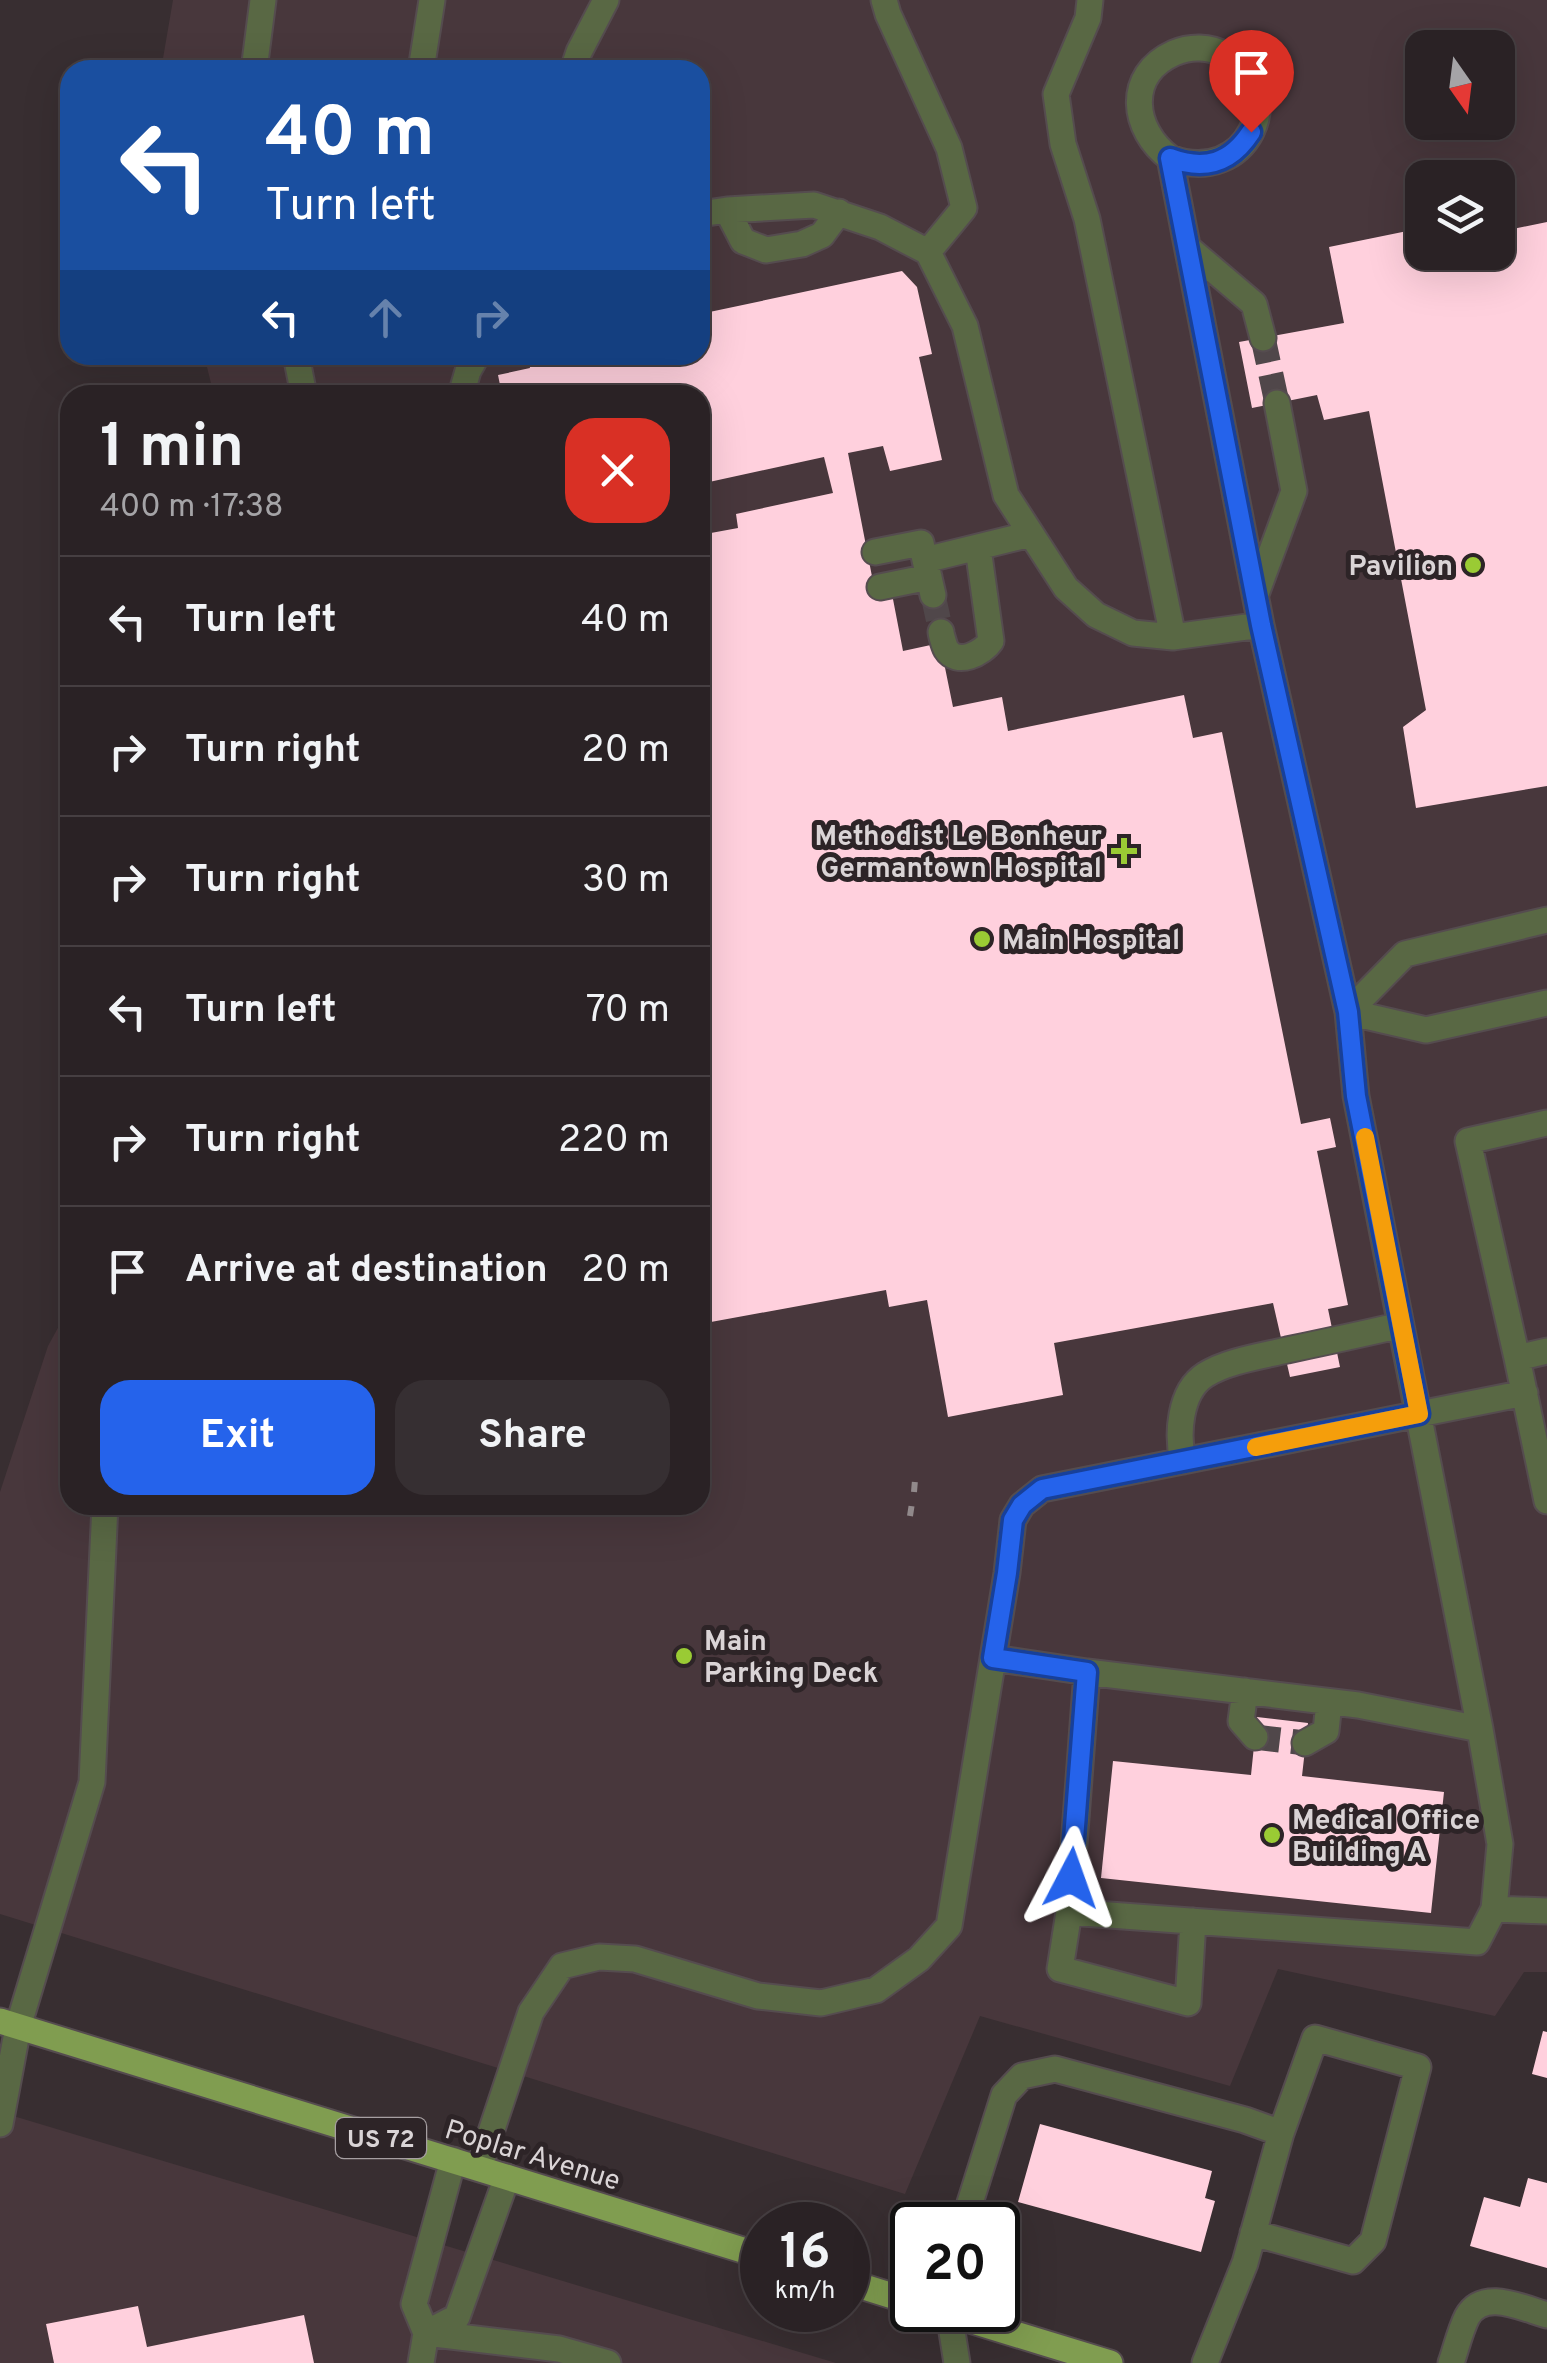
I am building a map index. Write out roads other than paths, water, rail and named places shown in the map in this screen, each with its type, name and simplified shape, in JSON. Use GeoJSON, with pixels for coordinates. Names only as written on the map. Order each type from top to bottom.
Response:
{"type":"FeatureCollection","features":[{"type":"Feature","properties":{"kind":"main road","name":"Poplar Avenue"},"geometry":{"type":"LineString","coordinates":[[9,2024],[740,2249]]}},
{"type":"Feature","properties":{"kind":"main road"},"geometry":{"type":"LineString","coordinates":[[1008,2332],[1110,2363]]}},
{"type":"Feature","properties":{"kind":"lane"},"geometry":{"type":"LineString","coordinates":[[255,60],[264,0]]}},
{"type":"Feature","properties":{"kind":"lane"},"geometry":{"type":"LineString","coordinates":[[423,60],[432,0]]}},
{"type":"Feature","properties":{"kind":"lane"},"geometry":{"type":"LineString","coordinates":[[576,60],[606,0]]}},
{"type":"Feature","properties":{"kind":"lane"},"geometry":{"type":"LineString","coordinates":[[884,0],[949,148],[964,208],[928,252]]}},
{"type":"Feature","properties":{"kind":"lane"},"geometry":{"type":"LineString","coordinates":[[1090,0],[1088,18],[1056,94],[1062,144],[1086,219],[1173,637]]}},
{"type":"Feature","properties":{"kind":"lane"},"geometry":{"type":"LineString","coordinates":[[1069,1912],[1476,1942],[1494,1908],[1500,1844],[1356,1096],[1348,1012],[1261,625],[1170,158],[1145,133],[1140,116],[1139,98],[1154,67],[1184,49],[1220,51],[1235,60],[1254,86],[1257,101],[1251,132],[1242,145],[1216,162],[1200,166],[1170,158]]}},
{"type":"Feature","properties":{"kind":"lane"},"geometry":{"type":"LineString","coordinates":[[710,213],[814,205],[880,227],[928,252],[965,326],[1006,495],[1066,588],[1096,615],[1134,633],[1173,637],[1261,625]]}},
{"type":"Feature","properties":{"kind":"lane"},"geometry":{"type":"LineString","coordinates":[[727,210],[743,241],[766,250],[802,244],[822,235],[840,212]]}},
{"type":"Feature","properties":{"kind":"lane"},"geometry":{"type":"LineString","coordinates":[[1188,248],[1254,304],[1264,338]]}},
{"type":"Feature","properties":{"kind":"lane"},"geometry":{"type":"LineString","coordinates":[[1256,594],[1294,491],[1277,404]]}},
{"type":"Feature","properties":{"kind":"lane"},"geometry":{"type":"LineString","coordinates":[[880,586],[929,577],[978,548],[1031,534]]}},
{"type":"Feature","properties":{"kind":"lane"},"geometry":{"type":"LineString","coordinates":[[875,552],[922,543],[929,577]]}},
{"type":"Feature","properties":{"kind":"lane"},"geometry":{"type":"LineString","coordinates":[[941,632],[953,656],[979,654],[991,641],[978,548]]}},
{"type":"Feature","properties":{"kind":"lane"},"geometry":{"type":"LineString","coordinates":[[1348,1012],[1405,954],[1547,920]]}},
{"type":"Feature","properties":{"kind":"lane"},"geometry":{"type":"LineString","coordinates":[[1348,1012],[1426,1030],[1547,1003]]}},
{"type":"Feature","properties":{"kind":"lane"},"geometry":{"type":"LineString","coordinates":[[1547,1123],[1468,1141],[1547,1501]]}},
{"type":"Feature","properties":{"kind":"lane"},"geometry":{"type":"LineString","coordinates":[[1184,1461],[1180,1448],[1184,1404],[1203,1376],[1246,1360],[1402,1325]]}},
{"type":"Feature","properties":{"kind":"lane"},"geometry":{"type":"LineString","coordinates":[[1518,1358],[1547,1351]]}},
{"type":"Feature","properties":{"kind":"lane"},"geometry":{"type":"LineString","coordinates":[[479,2168],[532,2012],[562,1966],[598,1957],[635,1959],[758,1996],[821,2003],[876,1990],[918,1959],[949,1926],[1013,1520],[1022,1505],[1042,1489],[1525,1393]]}},
{"type":"Feature","properties":{"kind":"lane"},"geometry":{"type":"LineString","coordinates":[[0,2124],[9,2024],[92,1782],[105,1515]]}},
{"type":"Feature","properties":{"kind":"lane"},"geometry":{"type":"LineString","coordinates":[[993,1658],[1330,1702],[1480,1729]]}},
{"type":"Feature","properties":{"kind":"lane"},"geometry":{"type":"LineString","coordinates":[[1087,1672],[1069,1912],[1060,1968],[1188,2003],[1194,1921]]}},
{"type":"Feature","properties":{"kind":"lane"},"geometry":{"type":"LineString","coordinates":[[1244,1691],[1241,1720],[1256,1737]]}},
{"type":"Feature","properties":{"kind":"lane"},"geometry":{"type":"LineString","coordinates":[[1305,1744],[1326,1731],[1330,1702]]}},
{"type":"Feature","properties":{"kind":"lane"},"geometry":{"type":"LineString","coordinates":[[1494,1908],[1547,1911]]}},
{"type":"Feature","properties":{"kind":"lane"},"geometry":{"type":"LineString","coordinates":[[1206,2363],[1254,2234],[1281,2133],[1315,2038],[1418,2067],[1373,2241],[1353,2261],[1254,2234]]}},
{"type":"Feature","properties":{"kind":"lane"},"geometry":{"type":"LineString","coordinates":[[970,2202],[1004,2094],[1022,2076],[1055,2070],[1281,2133]]}},
{"type":"Feature","properties":{"kind":"lane"},"geometry":{"type":"LineString","coordinates":[[421,2363],[426,2333],[414,2304],[452,2160]]}},
{"type":"Feature","properties":{"kind":"lane"},"geometry":{"type":"LineString","coordinates":[[426,2333],[457,2317],[507,2177]]}},
{"type":"Feature","properties":{"kind":"lane"},"geometry":{"type":"LineString","coordinates":[[1451,2363],[1468,2315],[1480,2303],[1494,2300],[1547,2315]]}},
{"type":"Feature","properties":{"kind":"lane"},"geometry":{"type":"LineString","coordinates":[[948,2332],[957,2363]]}},
{"type":"Feature","properties":{"kind":"lane"},"geometry":{"type":"LineString","coordinates":[[426,2333],[608,2363]]}},
{"type":"Feature","properties":{"kind":"tunnel"},"geometry":{"type":"LineString","coordinates":[[1263,338],[1277,403]]}},
{"type":"Feature","properties":{"kind":"tunnel"},"geometry":{"type":"LineString","coordinates":[[933,595],[941,632]]}},
{"type":"Feature","properties":{"kind":"tunnel"},"geometry":{"type":"LineString","coordinates":[[1255,1737],[1305,1743]]}},
{"type":"Feature","properties":{"kind":"place","name":"Pavilion"},"geometry":{"type":"Point","coordinates":[1473,565]}},
{"type":"Feature","properties":{"kind":"place","name":"Methodist Le Bonheur Germantown Hospital"},"geometry":{"type":"Point","coordinates":[1124,851]}},
{"type":"Feature","properties":{"kind":"place","name":"Main Hospital"},"geometry":{"type":"Point","coordinates":[982,939]}},
{"type":"Feature","properties":{"kind":"place","name":"Main Parking Deck"},"geometry":{"type":"Point","coordinates":[684,1656]}},
{"type":"Feature","properties":{"kind":"place","name":"Medical Office Building A"},"geometry":{"type":"Point","coordinates":[1272,1835]}}]}
